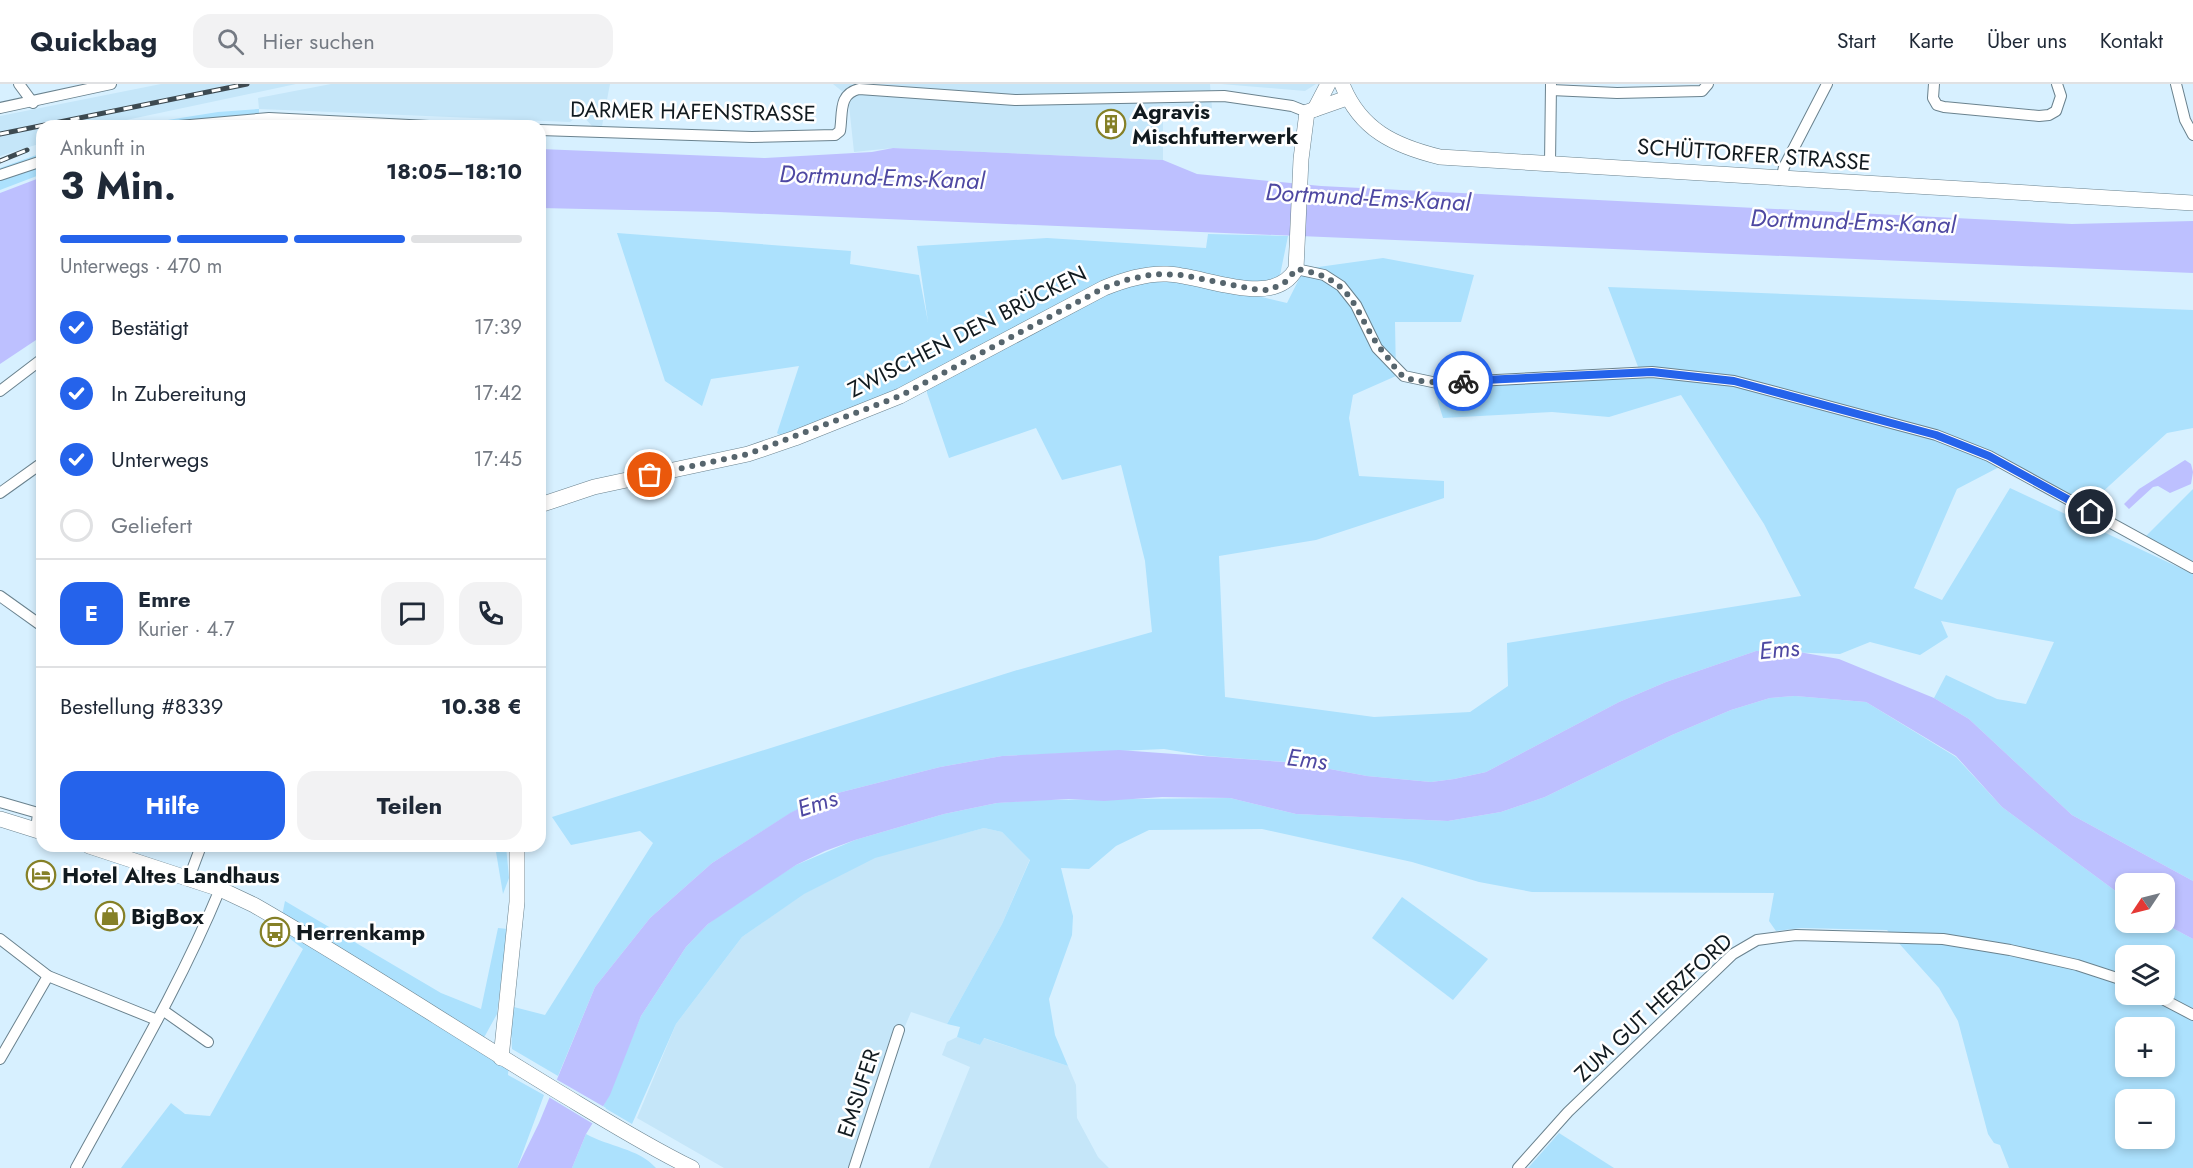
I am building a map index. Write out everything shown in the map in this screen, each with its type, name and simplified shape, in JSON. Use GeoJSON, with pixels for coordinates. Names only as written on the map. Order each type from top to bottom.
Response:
{"type":"FeatureCollection","features":[{"type":"Feature","properties":{"kind":"main road"},"geometry":{"type":"LineString","coordinates":[[1296,263],[1301,159],[1311,110],[1328,84]]}},
{"type":"Feature","properties":{"kind":"main road"},"geometry":{"type":"LineString","coordinates":[[1311,110],[1345,91]]}},
{"type":"Feature","properties":{"kind":"main road","name":"SCHÜTTORFER STRASSE"},"geometry":{"type":"LineString","coordinates":[[1345,91],[1375,129],[1406,149],[1440,157],[1781,180],[2193,203]]}},
{"type":"Feature","properties":{"kind":"main road","name":"ZWISCHEN DEN BRÜCKEN"},"geometry":{"type":"LineString","coordinates":[[546,503],[594,488],[748,454],[795,438],[900,396],[1104,288],[1126,280],[1155,274],[1182,275],[1250,289],[1270,290],[1287,281],[1296,263]]}},
{"type":"Feature","properties":{"kind":"main road"},"geometry":{"type":"LineString","coordinates":[[0,819],[36,830]]}},
{"type":"Feature","properties":{"kind":"main road"},"geometry":{"type":"LineString","coordinates":[[108,852],[220,889],[324,946],[501,1058],[627,1133],[692,1168]]}},
{"type":"Feature","properties":{"kind":"main road"},"geometry":{"type":"LineString","coordinates":[[501,1058],[517,902],[517,852]]}},
{"type":"Feature","properties":{"kind":"street"},"geometry":{"type":"LineString","coordinates":[[19,84],[33,103]]}},
{"type":"Feature","properties":{"kind":"street"},"geometry":{"type":"LineString","coordinates":[[0,108],[33,103],[111,84]]}},
{"type":"Feature","properties":{"kind":"street"},"geometry":{"type":"LineString","coordinates":[[1550,163],[1551,87],[1617,93],[1702,91],[1708,84]]}},
{"type":"Feature","properties":{"kind":"street"},"geometry":{"type":"LineString","coordinates":[[1781,180],[1784,167],[1827,84]]}},
{"type":"Feature","properties":{"kind":"street"},"geometry":{"type":"LineString","coordinates":[[1934,84],[1933,98],[1937,105],[2039,116],[2056,111],[2061,96],[2057,84]]}},
{"type":"Feature","properties":{"kind":"street"},"geometry":{"type":"LineString","coordinates":[[2176,84],[2185,120],[2193,135]]}},
{"type":"Feature","properties":{"kind":"street","name":"DARMER HAFENSTRASSE"},"geometry":{"type":"LineString","coordinates":[[546,130],[752,137],[835,135],[840,130],[844,97],[849,91],[859,89],[1015,100],[1224,96],[1311,110]]}},
{"type":"Feature","properties":{"kind":"street"},"geometry":{"type":"LineString","coordinates":[[246,120],[269,118],[309,120]]}},
{"type":"Feature","properties":{"kind":"street"},"geometry":{"type":"LineString","coordinates":[[0,175],[36,163]]}},
{"type":"Feature","properties":{"kind":"street"},"geometry":{"type":"LineString","coordinates":[[1296,263],[1324,275],[1341,286],[1356,305],[1377,348],[1404,376],[1437,382],[1652,372],[1734,381],[1936,435],[1989,456],[2193,568]]}},
{"type":"Feature","properties":{"kind":"street"},"geometry":{"type":"LineString","coordinates":[[0,391],[36,364]]}},
{"type":"Feature","properties":{"kind":"street"},"geometry":{"type":"LineString","coordinates":[[0,493],[36,467]]}},
{"type":"Feature","properties":{"kind":"street"},"geometry":{"type":"LineString","coordinates":[[0,596],[36,622]]}},
{"type":"Feature","properties":{"kind":"street"},"geometry":{"type":"LineString","coordinates":[[0,802],[36,812]]}},
{"type":"Feature","properties":{"kind":"street"},"geometry":{"type":"LineString","coordinates":[[189,878],[199,852]]}},
{"type":"Feature","properties":{"kind":"street"},"geometry":{"type":"LineString","coordinates":[[75,1168],[160,1016],[197,944],[220,889]]}},
{"type":"Feature","properties":{"kind":"street","name":"ZUM GUT HERZFORD"},"geometry":{"type":"LineString","coordinates":[[1518,1168],[1568,1112],[1732,954],[1757,940],[1796,934],[1943,939],[2010,950],[2077,965],[2115,977]]}},
{"type":"Feature","properties":{"kind":"street"},"geometry":{"type":"LineString","coordinates":[[0,939],[48,976],[160,1016],[208,1042]]}},
{"type":"Feature","properties":{"kind":"street"},"geometry":{"type":"LineString","coordinates":[[0,1059],[48,976]]}},
{"type":"Feature","properties":{"kind":"street"},"geometry":{"type":"LineString","coordinates":[[2174,1005],[2193,1015]]}},
{"type":"Feature","properties":{"kind":"street","name":"EMSUFER"},"geometry":{"type":"LineString","coordinates":[[854,1168],[899,1030]]}},
{"type":"Feature","properties":{"kind":"shaded area"},"geometry":{"type":"Polygon","coordinates":[[[161,84],[296,84],[126,120],[36,120],[36,145],[0,156],[0,116],[161,84]]]}},
{"type":"Feature","properties":{"kind":"shaded area"},"geometry":{"type":"Polygon","coordinates":[[[331,84],[610,84],[602,126],[592,126],[581,114],[570,122],[259,109],[258,98],[331,84]]]}},
{"type":"Feature","properties":{"kind":"shaded area"},"geometry":{"type":"Polygon","coordinates":[[[833,84],[1210,84],[1212,108],[1163,105],[1163,160],[893,148],[854,152],[848,96],[833,84]]]}},
{"type":"Feature","properties":{"kind":"shaded area"},"geometry":{"type":"Polygon","coordinates":[[[1221,84],[1316,84],[1305,91],[1221,84]]]}},
{"type":"Feature","properties":{"kind":"shaded area"},"geometry":{"type":"Polygon","coordinates":[[[259,109],[259,120],[168,120],[218,112],[259,109]]]}},
{"type":"Feature","properties":{"kind":"shaded area"},"geometry":{"type":"Polygon","coordinates":[[[36,155],[36,176],[0,190],[0,168],[36,155]]]}},
{"type":"Feature","properties":{"kind":"shaded area"},"geometry":{"type":"Polygon","coordinates":[[[617,233],[851,251],[850,264],[919,275],[928,322],[917,246],[1047,238],[1206,248],[1208,234],[1288,236],[1279,280],[1212,285],[1287,303],[1304,269],[1383,258],[1474,275],[1461,322],[1395,322],[1396,376],[1353,395],[1349,418],[1359,476],[1444,481],[1444,498],[1316,540],[1219,556],[1225,697],[1374,717],[1470,712],[1508,686],[1507,643],[1801,596],[1764,524],[1681,395],[1609,417],[1552,412],[1443,418],[1433,386],[1640,372],[1608,287],[2193,310],[2193,428],[2167,433],[2087,506],[2005,464],[1957,489],[1914,588],[1942,600],[2010,488],[2193,574],[2193,881],[2072,815],[1969,719],[1934,698],[1946,675],[1997,699],[2026,704],[2054,642],[1941,621],[1948,637],[1920,655],[1870,642],[1840,654],[1756,651],[1666,682],[1619,702],[1486,772],[1454,779],[1431,782],[1367,776],[1298,763],[1207,756],[1164,749],[1002,756],[940,767],[822,797],[789,814],[712,863],[650,918],[595,987],[558,1076],[512,1049],[510,1006],[545,1015],[653,843],[640,831],[571,845],[552,817],[1014,671],[1152,632],[1145,561],[1121,465],[1062,480],[1036,428],[949,458],[927,393],[927,377],[783,438],[777,433],[799,366],[711,379],[702,406],[665,381],[617,233]]]}},
{"type":"Feature","properties":{"kind":"shaded area"},"geometry":{"type":"Polygon","coordinates":[[[2193,489],[2193,566],[2142,540],[2193,489]]]}},
{"type":"Feature","properties":{"kind":"shaded area"},"geometry":{"type":"Polygon","coordinates":[[[1795,696],[1866,702],[1956,757],[2002,807],[2115,891],[2115,933],[2175,933],[2175,929],[2193,939],[2193,1168],[2009,1168],[2000,1145],[1994,1143],[1988,1134],[1958,1021],[1939,988],[1887,930],[1801,928],[1776,931],[1769,921],[1774,893],[1532,892],[1479,882],[1412,862],[1262,829],[1149,830],[1116,846],[1089,869],[1061,868],[1073,916],[1072,935],[1049,999],[1055,1035],[1068,1066],[984,1038],[980,1045],[957,1037],[960,1027],[947,1024],[1002,924],[1030,860],[1002,832],[984,828],[875,858],[804,894],[742,937],[676,1024],[632,1124],[603,1107],[641,1016],[686,947],[708,924],[737,902],[796,865],[855,840],[944,814],[997,803],[1042,800],[1230,798],[1296,814],[1448,821],[1501,812],[1545,797],[1672,735],[1731,710],[1770,698],[1795,696]]]}},
{"type":"Feature","properties":{"kind":"shaded area"},"geometry":{"type":"Polygon","coordinates":[[[984,828],[1002,832],[1030,859],[1002,924],[947,1024],[911,1012],[903,1031],[894,1028],[848,1168],[724,1168],[637,1118],[676,1024],[742,937],[803,894],[875,857],[984,828]]]}},
{"type":"Feature","properties":{"kind":"shaded area"},"geometry":{"type":"Polygon","coordinates":[[[496,852],[507,852],[509,878],[503,894],[496,852]]]}},
{"type":"Feature","properties":{"kind":"shaded area"},"geometry":{"type":"Polygon","coordinates":[[[1402,897],[1488,959],[1453,1000],[1372,938],[1402,897]]]}},
{"type":"Feature","properties":{"kind":"shaded area"},"geometry":{"type":"Polygon","coordinates":[[[285,901],[441,993],[481,1009],[498,928],[508,929],[497,1014],[481,1043],[509,1060],[508,1075],[544,1095],[517,1168],[121,1168],[171,1103],[185,1114],[210,1116],[303,949],[279,930],[285,901]]]}},
{"type":"Feature","properties":{"kind":"shaded area"},"geometry":{"type":"Polygon","coordinates":[[[957,1037],[980,1045],[983,1038],[1068,1066],[1076,1085],[1077,1118],[1098,1157],[1109,1168],[929,1168],[970,1067],[942,1055],[947,1042],[957,1037]]]}},
{"type":"Feature","properties":{"kind":"shaded area"},"geometry":{"type":"Polygon","coordinates":[[[1559,1133],[1614,1168],[1528,1168],[1559,1133]]]}},
{"type":"Feature","properties":{"kind":"shaded area"},"geometry":{"type":"Polygon","coordinates":[[[586,1134],[641,1156],[656,1168],[572,1168],[586,1134]]]}},
{"type":"Feature","properties":{"kind":"water","name":"Dortmund-Ems-Kanal"},"geometry":{"type":"Polygon","coordinates":[[[893,148],[1163,160],[1197,174],[1321,186],[2072,224],[2193,221],[2193,273],[718,212],[546,208],[546,149],[765,158],[872,152],[893,148]]]}},
{"type":"Feature","properties":{"kind":"water"},"geometry":{"type":"Polygon","coordinates":[[[36,179],[36,340],[0,364],[0,193],[36,179]]]}},
{"type":"Feature","properties":{"kind":"water"},"geometry":{"type":"Polygon","coordinates":[[[2185,460],[2191,464],[2193,472],[2191,484],[2170,493],[2158,486],[2153,487],[2129,509],[2124,504],[2139,489],[2185,460]]]}},
{"type":"Feature","properties":{"kind":"water","name":"Ems"},"geometry":{"type":"Polygon","coordinates":[[[1756,651],[1799,652],[1839,659],[1934,698],[1969,719],[2072,815],[2193,881],[2193,939],[2175,929],[2175,873],[2115,873],[2115,891],[2002,807],[1956,756],[1866,702],[1795,696],[1770,698],[1731,710],[1672,735],[1545,797],[1501,812],[1448,821],[1296,814],[1230,798],[1162,797],[1104,801],[1069,799],[997,803],[944,814],[825,851],[796,865],[708,924],[686,947],[641,1016],[610,1095],[586,1134],[572,1168],[517,1168],[539,1123],[595,987],[650,918],[712,863],[790,813],[822,797],[940,767],[1002,756],[1119,750],[1298,763],[1367,776],[1431,782],[1454,779],[1486,772],[1619,702],[1666,682],[1756,651]]]}},
{"type":"Feature","properties":{"kind":"pier"},"geometry":{"type":"Polygon","coordinates":[[[554,1078],[606,1108],[595,1125],[547,1096],[554,1078]]]}},
{"type":"Feature","properties":{"kind":"railway"},"geometry":{"type":"LineString","coordinates":[[69,120],[247,84]]}},
{"type":"Feature","properties":{"kind":"railway"},"geometry":{"type":"LineString","coordinates":[[0,134],[36,127]]}},
{"type":"Feature","properties":{"kind":"railway"},"geometry":{"type":"LineString","coordinates":[[0,161],[27,150]]}},
{"type":"Feature","properties":{"kind":"way so far"},"geometry":{"type":"LineString","coordinates":[[650,475],[748,454],[795,438],[900,396],[1104,288],[1126,280],[1163,274],[1182,275],[1258,290],[1270,290],[1280,286],[1292,276],[1296,269],[1320,274],[1341,286],[1356,305],[1377,348],[1404,376],[1437,382],[1463,381]]}},
{"type":"Feature","properties":{"kind":"place","name":"Agravis Mischfutterwerk"},"geometry":{"type":"Point","coordinates":[1111,124]}},
{"type":"Feature","properties":{"kind":"place","name":"Hotel Altes Landhaus"},"geometry":{"type":"Point","coordinates":[41,875]}},
{"type":"Feature","properties":{"kind":"place","name":"BigBox"},"geometry":{"type":"Point","coordinates":[110,916]}},
{"type":"Feature","properties":{"kind":"place","name":"Herrenkamp"},"geometry":{"type":"Point","coordinates":[275,932]}},
{"type":"Feature","properties":{"kind":"route"},"geometry":{"type":"LineString","coordinates":[[1463,381],[1652,372],[1734,381],[1936,435],[1989,456],[2091,512]]}}]}
